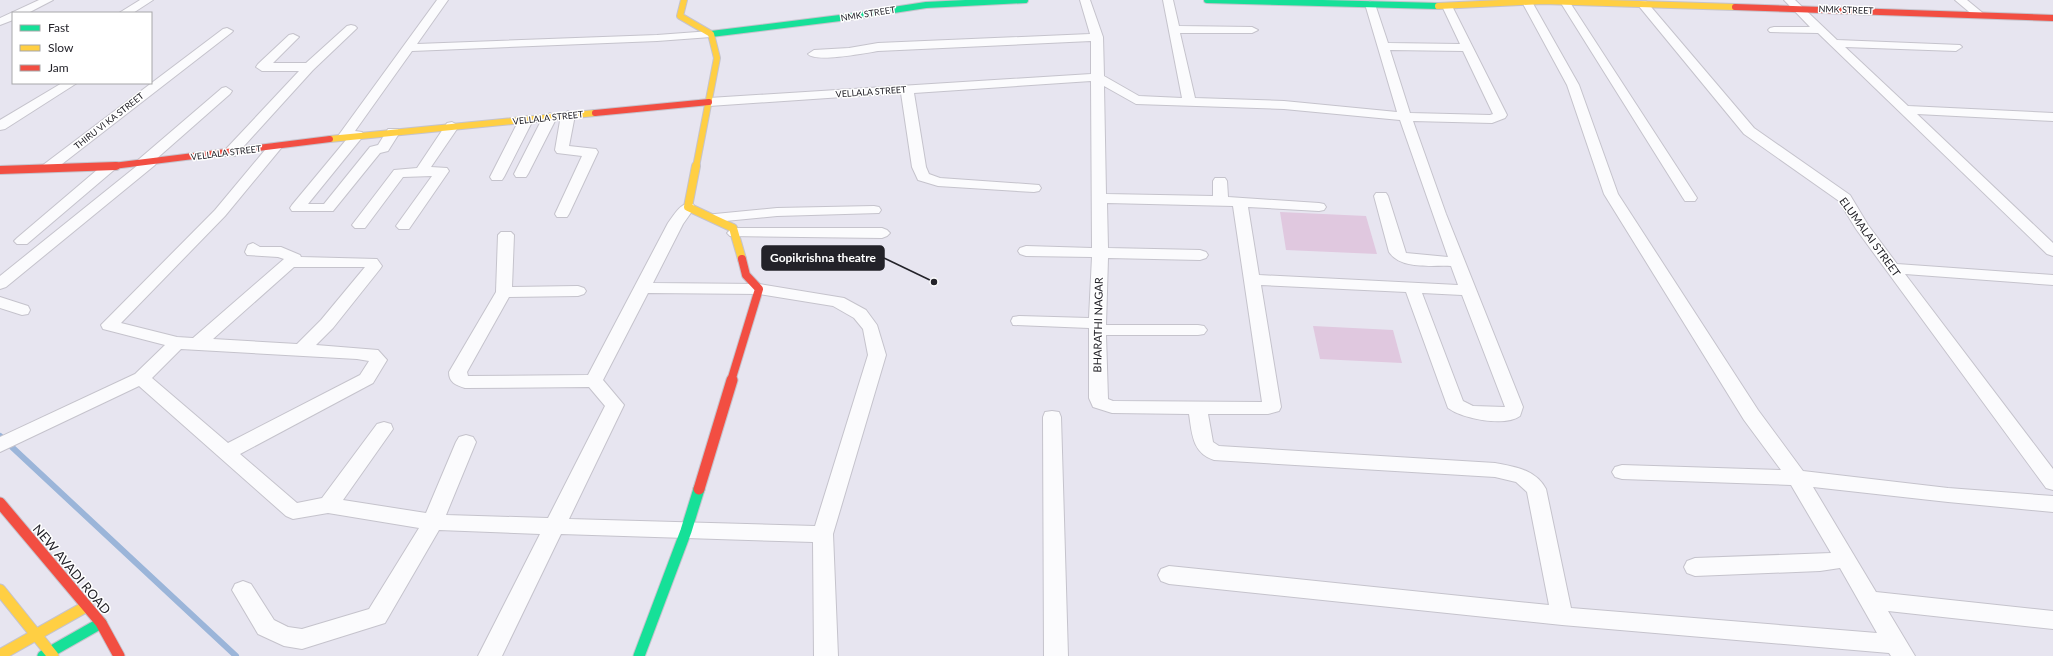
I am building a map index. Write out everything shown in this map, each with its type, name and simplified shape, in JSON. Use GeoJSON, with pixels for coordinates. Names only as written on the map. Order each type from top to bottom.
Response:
{"type":"FeatureCollection","features":[{"type":"Feature","properties":{"kind":"street"},"geometry":{"type":"LineString","coordinates":[[21,12],[48,0]]}},
{"type":"Feature","properties":{"kind":"street"},"geometry":{"type":"LineString","coordinates":[[127,12],[148,0]]}},
{"type":"Feature","properties":{"kind":"street"},"geometry":{"type":"LineString","coordinates":[[393,132],[384,148],[375,150],[328,208],[297,208],[351,135],[443,0]]}},
{"type":"Feature","properties":{"kind":"street"},"geometry":{"type":"LineString","coordinates":[[594,381],[676,223],[688,207],[710,102],[717,58],[711,34],[680,16],[684,0]]}},
{"type":"Feature","properties":{"kind":"street","name":"NMK STREET"},"geometry":{"type":"LineString","coordinates":[[711,34],[848,18],[926,5],[1025,0]]}},
{"type":"Feature","properties":{"kind":"street","name":"BHARATHI NAGAR"},"geometry":{"type":"LineString","coordinates":[[1085,0],[1097,37],[1100,251],[1097,327],[1098,398],[1100,403],[1112,407],[1272,407],[1253,280]]}},
{"type":"Feature","properties":{"kind":"street"},"geometry":{"type":"LineString","coordinates":[[1168,0],[1189,102]]}},
{"type":"Feature","properties":{"kind":"street","name":"NMK STREET"},"geometry":{"type":"LineString","coordinates":[[1207,0],[1447,6],[1542,0],[1642,4],[1793,4],[2053,18]]}},
{"type":"Feature","properties":{"kind":"street"},"geometry":{"type":"LineString","coordinates":[[1960,0],[1978,14]]}},
{"type":"Feature","properties":{"kind":"street"},"geometry":{"type":"LineString","coordinates":[[1564,1],[1690,198]]}},
{"type":"Feature","properties":{"kind":"street"},"geometry":{"type":"LineString","coordinates":[[1527,2],[1573,85],[1611,194],[1751,415],[1797,478],[1900,650]]}},
{"type":"Feature","properties":{"kind":"street"},"geometry":{"type":"LineString","coordinates":[[1370,4],[1405,117],[1458,262],[1514,407],[1513,411],[1509,414],[1470,411],[1460,408],[1455,404],[1412,287]]}},
{"type":"Feature","properties":{"kind":"street","name":"ELUMALAI STREET"},"geometry":{"type":"LineString","coordinates":[[1642,4],[1749,131],[1845,198],[1861,226],[1892,268],[2046,465],[2053,483]]}},
{"type":"Feature","properties":{"kind":"street"},"geometry":{"type":"LineString","coordinates":[[1793,4],[2053,250]]}},
{"type":"Feature","properties":{"kind":"street"},"geometry":{"type":"LineString","coordinates":[[1097,77],[1136,100],[1284,105],[1405,117],[1492,119],[1500,115],[1447,6]]}},
{"type":"Feature","properties":{"kind":"street"},"geometry":{"type":"LineString","coordinates":[[0,22],[12,16]]}},
{"type":"Feature","properties":{"kind":"street"},"geometry":{"type":"LineString","coordinates":[[230,154],[309,67],[351,28]]}},
{"type":"Feature","properties":{"kind":"street"},"geometry":{"type":"LineString","coordinates":[[1173,29],[1252,30]]}},
{"type":"Feature","properties":{"kind":"street"},"geometry":{"type":"LineString","coordinates":[[1774,30],[1821,30]]}},
{"type":"Feature","properties":{"kind":"street","name":"THIRU VI KA STREET"},"geometry":{"type":"LineString","coordinates":[[48,168],[227,31]]}},
{"type":"Feature","properties":{"kind":"street"},"geometry":{"type":"LineString","coordinates":[[410,48],[656,38],[711,34]]}},
{"type":"Feature","properties":{"kind":"street"},"geometry":{"type":"LineString","coordinates":[[293,37],[262,66],[309,67]]}},
{"type":"Feature","properties":{"kind":"street"},"geometry":{"type":"LineString","coordinates":[[814,54],[849,52],[878,46],[1097,37]]}},
{"type":"Feature","properties":{"kind":"street"},"geometry":{"type":"LineString","coordinates":[[1834,43],[1956,47]]}},
{"type":"Feature","properties":{"kind":"street"},"geometry":{"type":"LineString","coordinates":[[1383,46],[1468,48]]}},
{"type":"Feature","properties":{"kind":"street","name":"VELLALA STREET"},"geometry":{"type":"LineString","coordinates":[[0,170],[109,167],[230,154],[351,135],[550,118],[710,102],[1097,77]]}},
{"type":"Feature","properties":{"kind":"street"},"geometry":{"type":"LineString","coordinates":[[0,126],[69,84]]}},
{"type":"Feature","properties":{"kind":"street"},"geometry":{"type":"LineString","coordinates":[[907,89],[919,167],[923,177],[938,182],[1034,188]]}},
{"type":"Feature","properties":{"kind":"street"},"geometry":{"type":"LineString","coordinates":[[0,284],[146,162],[226,92]]}},
{"type":"Feature","properties":{"kind":"street"},"geometry":{"type":"LineString","coordinates":[[1904,110],[2053,118]]}},
{"type":"Feature","properties":{"kind":"street"},"geometry":{"type":"LineString","coordinates":[[562,214],[591,152],[562,150],[568,115]]}},
{"type":"Feature","properties":{"kind":"street"},"geometry":{"type":"LineString","coordinates":[[522,174],[550,118]]}},
{"type":"Feature","properties":{"kind":"street"},"geometry":{"type":"LineString","coordinates":[[497,177],[526,120]]}},
{"type":"Feature","properties":{"kind":"street"},"geometry":{"type":"LineString","coordinates":[[421,172],[452,126]]}},
{"type":"Feature","properties":{"kind":"street"},"geometry":{"type":"LineString","coordinates":[[227,452],[367,379],[378,360],[372,354],[177,343],[109,325],[220,213],[275,147]]}},
{"type":"Feature","properties":{"kind":"street"},"geometry":{"type":"LineString","coordinates":[[22,241],[109,167]]}},
{"type":"Feature","properties":{"kind":"street"},"geometry":{"type":"LineString","coordinates":[[360,225],[399,173],[442,171],[404,226]]}},
{"type":"Feature","properties":{"kind":"street"},"geometry":{"type":"LineString","coordinates":[[1220,181],[1221,201]]}},
{"type":"Feature","properties":{"kind":"street"},"geometry":{"type":"LineString","coordinates":[[1381,196],[1400,256],[1408,259],[1458,262]]}},
{"type":"Feature","properties":{"kind":"street"},"geometry":{"type":"LineString","coordinates":[[1099,198],[1221,201],[1319,206]]}},
{"type":"Feature","properties":{"kind":"street"},"geometry":{"type":"LineString","coordinates":[[1240,202],[1253,280],[1469,290]]}},
{"type":"Feature","properties":{"kind":"street"},"geometry":{"type":"LineString","coordinates":[[688,207],[695,212],[715,218],[733,228],[746,275],[759,289]]}},
{"type":"Feature","properties":{"kind":"street"},"geometry":{"type":"LineString","coordinates":[[715,218],[777,212],[874,210]]}},
{"type":"Feature","properties":{"kind":"street"},"geometry":{"type":"LineString","coordinates":[[735,233],[882,233]]}},
{"type":"Feature","properties":{"kind":"street"},"geometry":{"type":"LineString","coordinates":[[506,234],[504,292],[458,372],[458,378],[465,382],[594,381]]}},
{"type":"Feature","properties":{"kind":"street"},"geometry":{"type":"LineString","coordinates":[[198,343],[294,258],[281,252],[253,252],[253,248]]}},
{"type":"Feature","properties":{"kind":"street"},"geometry":{"type":"LineString","coordinates":[[1026,251],[1100,251],[1200,255]]}},
{"type":"Feature","properties":{"kind":"street"},"geometry":{"type":"LineString","coordinates":[[290,262],[371,262],[374,266],[327,324],[301,350]]}},
{"type":"Feature","properties":{"kind":"street"},"geometry":{"type":"LineString","coordinates":[[1892,268],[2053,280]]}},
{"type":"Feature","properties":{"kind":"street"},"geometry":{"type":"LineString","coordinates":[[642,288],[759,289],[838,302],[860,314],[872,330],[877,354],[823,534],[826,656]]}},
{"type":"Feature","properties":{"kind":"street"},"geometry":{"type":"LineString","coordinates":[[639,656],[686,531],[759,289]]}},
{"type":"Feature","properties":{"kind":"street"},"geometry":{"type":"LineString","coordinates":[[504,292],[578,291]]}},
{"type":"Feature","properties":{"kind":"street"},"geometry":{"type":"LineString","coordinates":[[0,302],[22,310]]}},
{"type":"Feature","properties":{"kind":"street"},"geometry":{"type":"LineString","coordinates":[[1019,321],[1097,327],[1198,330]]}},
{"type":"Feature","properties":{"kind":"street"},"geometry":{"type":"LineString","coordinates":[[0,445],[141,378],[177,343]]}},
{"type":"Feature","properties":{"kind":"street"},"geometry":{"type":"LineString","coordinates":[[141,378],[293,511],[328,505],[433,522],[686,531],[823,534]]}},
{"type":"Feature","properties":{"kind":"street"},"geometry":{"type":"LineString","coordinates":[[490,656],[614,405],[594,381]]}},
{"type":"Feature","properties":{"kind":"street"},"geometry":{"type":"LineString","coordinates":[[1197,408],[1204,445],[1214,453],[1495,470],[1522,476],[1536,489],[1562,616]]}},
{"type":"Feature","properties":{"kind":"street"},"geometry":{"type":"LineString","coordinates":[[1052,417],[1056,656]]}},
{"type":"Feature","properties":{"kind":"street"},"geometry":{"type":"LineString","coordinates":[[328,505],[384,429]]}},
{"type":"Feature","properties":{"kind":"street"},"geometry":{"type":"LineString","coordinates":[[243,590],[266,627],[284,636],[302,639],[377,616],[433,522],[466,442]]}},
{"type":"Feature","properties":{"kind":"street"},"geometry":{"type":"LineString","coordinates":[[1622,472],[1797,478],[1948,495],[2053,504]]}},
{"type":"Feature","properties":{"kind":"street","name":"NEW AVADI ROAD"},"geometry":{"type":"LineString","coordinates":[[0,503],[101,623],[119,656]]}},
{"type":"Feature","properties":{"kind":"street"},"geometry":{"type":"LineString","coordinates":[[1695,567],[1820,564],[1846,559]]}},
{"type":"Feature","properties":{"kind":"street"},"geometry":{"type":"LineString","coordinates":[[1169,575],[1900,650]]}},
{"type":"Feature","properties":{"kind":"street"},"geometry":{"type":"LineString","coordinates":[[0,590],[36,634],[49,655],[101,623]]}},
{"type":"Feature","properties":{"kind":"street"},"geometry":{"type":"LineString","coordinates":[[1870,600],[2053,620]]}},
{"type":"Feature","properties":{"kind":"street"},"geometry":{"type":"LineString","coordinates":[[0,655],[87,606]]}},
{"type":"Feature","properties":{"kind":"shaded area"},"geometry":{"type":"Polygon","coordinates":[[[1280,212],[1366,216],[1377,254],[1286,250],[1280,212]]]}},
{"type":"Feature","properties":{"kind":"shaded area"},"geometry":{"type":"Polygon","coordinates":[[[1313,326],[1393,330],[1402,363],[1320,359],[1313,326]]]}},
{"type":"Feature","properties":{"kind":"waterway"},"geometry":{"type":"LineString","coordinates":[[0,436],[236,656]]}},
{"type":"Feature","properties":{"kind":"traffic: fast"},"geometry":{"type":"LineString","coordinates":[[711,34],[848,17],[926,5],[1025,0]]}},
{"type":"Feature","properties":{"kind":"traffic: fast"},"geometry":{"type":"LineString","coordinates":[[1207,0],[1438,6]]}},
{"type":"Feature","properties":{"kind":"traffic: fast"},"geometry":{"type":"LineString","coordinates":[[639,656],[686,531],[699,489]]}},
{"type":"Feature","properties":{"kind":"traffic: fast"},"geometry":{"type":"LineString","coordinates":[[43,656],[101,623]]}},
{"type":"Feature","properties":{"kind":"traffic: slow"},"geometry":{"type":"LineString","coordinates":[[684,0],[680,16],[711,34],[717,58],[688,207],[733,228],[742,259]]}},
{"type":"Feature","properties":{"kind":"traffic: slow"},"geometry":{"type":"LineString","coordinates":[[1438,6],[1543,1],[1735,7]]}},
{"type":"Feature","properties":{"kind":"traffic: slow"},"geometry":{"type":"LineString","coordinates":[[330,139],[595,113]]}},
{"type":"Feature","properties":{"kind":"traffic: slow"},"geometry":{"type":"LineString","coordinates":[[0,590],[53,656]]}},
{"type":"Feature","properties":{"kind":"traffic: slow"},"geometry":{"type":"LineString","coordinates":[[0,655],[87,606]]}},
{"type":"Feature","properties":{"kind":"traffic: jam"},"geometry":{"type":"LineString","coordinates":[[1735,7],[2053,18]]}},
{"type":"Feature","properties":{"kind":"traffic: jam"},"geometry":{"type":"LineString","coordinates":[[595,113],[709,102]]}},
{"type":"Feature","properties":{"kind":"traffic: jam"},"geometry":{"type":"LineString","coordinates":[[0,170],[109,167],[330,139]]}},
{"type":"Feature","properties":{"kind":"traffic: jam"},"geometry":{"type":"LineString","coordinates":[[699,489],[759,289],[746,275],[742,259]]}},
{"type":"Feature","properties":{"kind":"traffic: jam"},"geometry":{"type":"LineString","coordinates":[[0,503],[101,623],[119,656]]}},
{"type":"Feature","properties":{"kind":"place","name":"Gopikrishna theatre"},"geometry":{"type":"Point","coordinates":[934,282]}}]}
